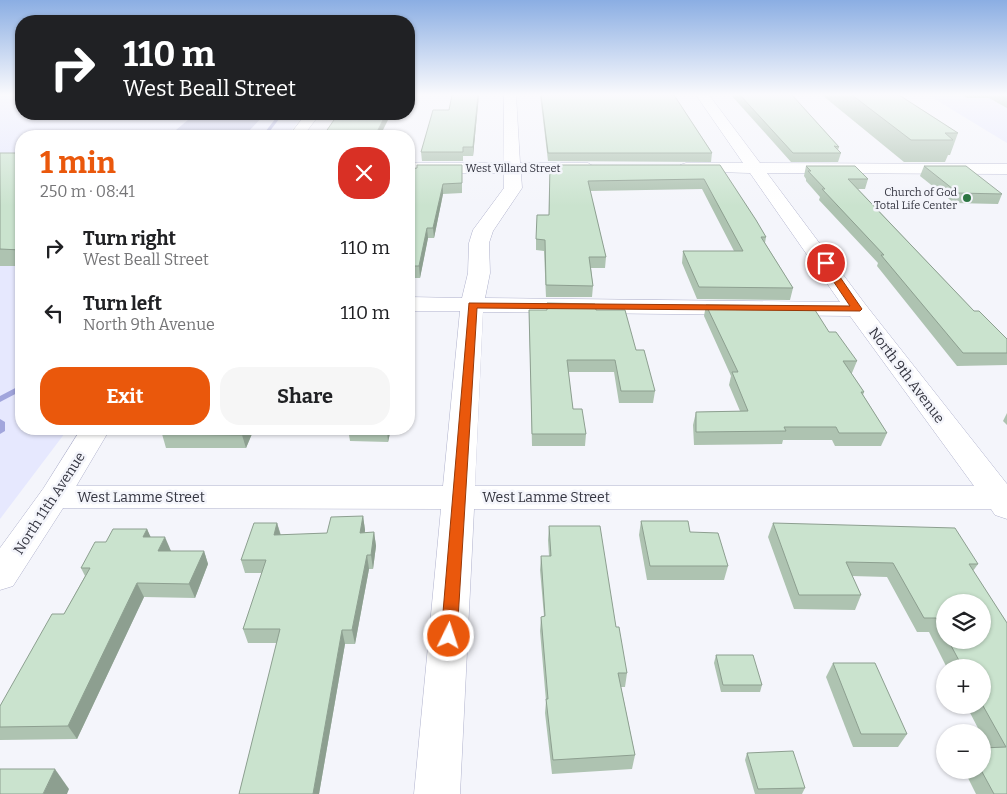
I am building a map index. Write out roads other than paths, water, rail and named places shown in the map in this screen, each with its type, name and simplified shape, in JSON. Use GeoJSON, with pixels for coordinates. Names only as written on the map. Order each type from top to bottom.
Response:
{"type":"FeatureCollection","features":[{"type":"Feature","properties":{"kind":"street"},"geometry":{"type":"LineString","coordinates":[[437,794],[460,497],[472,305],[479,273],[479,244],[483,230],[507,198],[512,188],[512,132]]}},
{"type":"Feature","properties":{"kind":"street","name":"North 9th Avenue"},"geometry":{"type":"LineString","coordinates":[[730,132],[857,309],[1005,501]]}},
{"type":"Feature","properties":{"kind":"street","name":"West Villard Street"},"geometry":{"type":"LineString","coordinates":[[415,168],[607,168]]}},
{"type":"Feature","properties":{"kind":"street"},"geometry":{"type":"LineString","coordinates":[[673,168],[1007,169]]}},
{"type":"Feature","properties":{"kind":"street"},"geometry":{"type":"LineString","coordinates":[[415,304],[857,309]]}},
{"type":"Feature","properties":{"kind":"street","name":"North 11th Avenue"},"geometry":{"type":"LineString","coordinates":[[0,576],[54,497],[91,435]]}},
{"type":"Feature","properties":{"kind":"street","name":"West Lamme Street"},"geometry":{"type":"LineString","coordinates":[[54,497],[460,497],[1005,501]]}},
{"type":"Feature","properties":{"kind":"waterway"},"geometry":{"type":"LineString","coordinates":[[0,399],[15,391]]}},
{"type":"Feature","properties":{"kind":"waterway"},"geometry":{"type":"LineString","coordinates":[[0,422],[0,431]]}},
{"type":"Feature","properties":{"kind":"place","name":"Church of God Total Life Center"},"geometry":{"type":"Point","coordinates":[967,198]}}]}
